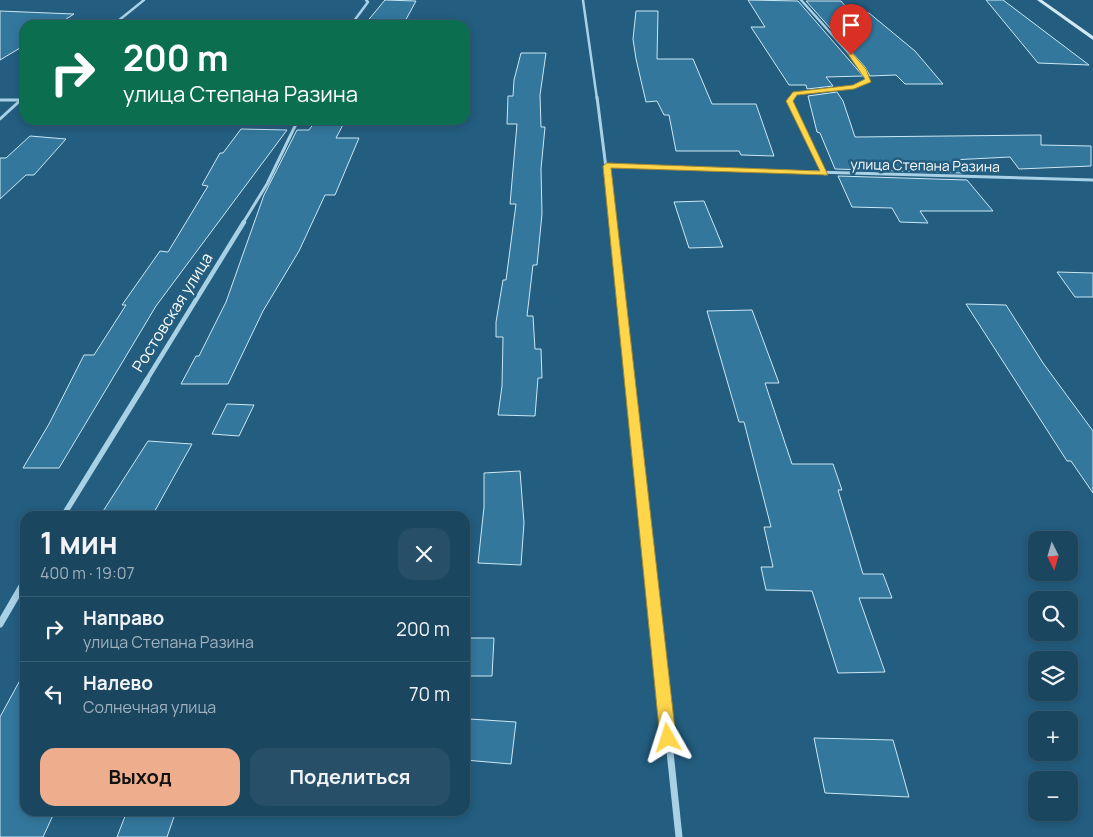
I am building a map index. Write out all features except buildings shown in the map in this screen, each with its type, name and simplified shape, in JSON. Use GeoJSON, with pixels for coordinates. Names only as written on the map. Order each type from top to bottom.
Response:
{"type":"FeatureCollection","features":[{"type":"Feature","properties":{"kind":"main road"},"geometry":{"type":"LineString","coordinates":[[1039,0],[1093,38]]}},
{"type":"Feature","properties":{"kind":"street"},"geometry":{"type":"LineString","coordinates":[[119,20],[144,0]]}},
{"type":"Feature","properties":{"kind":"street"},"geometry":{"type":"LineString","coordinates":[[355,20],[368,2],[366,0]]}},
{"type":"Feature","properties":{"kind":"street"},"geometry":{"type":"LineString","coordinates":[[583,0],[607,166],[679,837]]}},
{"type":"Feature","properties":{"kind":"street"},"geometry":{"type":"LineString","coordinates":[[801,0],[863,69],[868,80],[854,87],[795,94],[789,101],[826,174]]}},
{"type":"Feature","properties":{"kind":"street"},"geometry":{"type":"LineString","coordinates":[[0,100],[20,100]]}},
{"type":"Feature","properties":{"kind":"street"},"geometry":{"type":"LineString","coordinates":[[0,119],[20,100]]}},
{"type":"Feature","properties":{"kind":"street","name":"Ростовская улица"},"geometry":{"type":"LineString","coordinates":[[66,511],[267,184],[296,125]]}},
{"type":"Feature","properties":{"kind":"street","name":"улица Степана Разина"},"geometry":{"type":"LineString","coordinates":[[607,166],[826,174],[1093,180]]}},
{"type":"Feature","properties":{"kind":"street"},"geometry":{"type":"LineString","coordinates":[[0,624],[20,590]]}},
{"type":"Feature","properties":{"kind":"route"},"geometry":{"type":"LineString","coordinates":[[668,738],[607,166],[826,174],[789,101],[795,94],[854,87],[868,80],[863,69],[851,55]]}}]}
